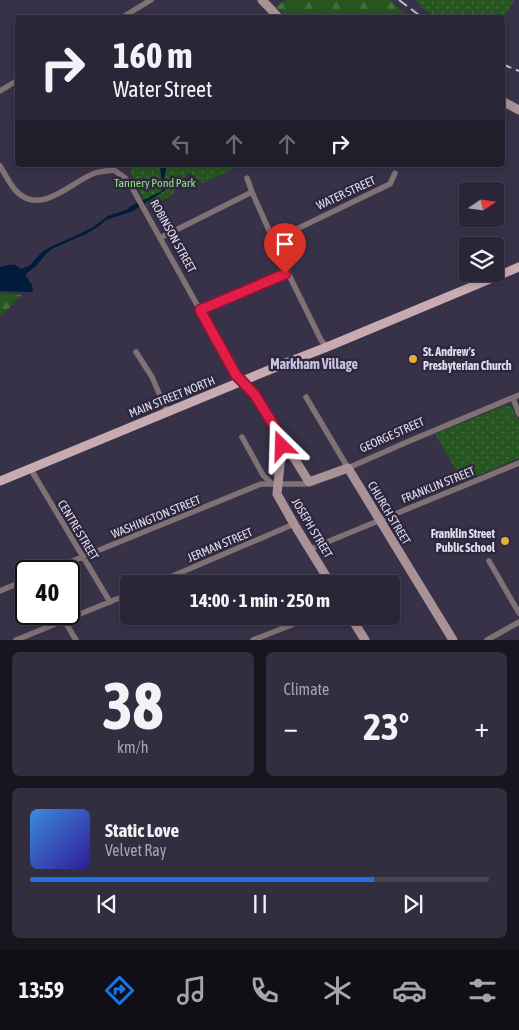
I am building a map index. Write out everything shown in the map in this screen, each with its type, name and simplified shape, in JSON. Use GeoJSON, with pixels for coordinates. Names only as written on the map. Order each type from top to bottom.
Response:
{"type":"FeatureCollection","features":[{"type":"Feature","properties":{"kind":"main road","name":"MAIN STREET NORTH"},"geometry":{"type":"LineString","coordinates":[[0,481],[519,267]]}},
{"type":"Feature","properties":{"kind":"street"},"geometry":{"type":"LineString","coordinates":[[127,15],[151,0]]}},
{"type":"Feature","properties":{"kind":"street"},"geometry":{"type":"LineString","coordinates":[[262,0],[275,15]]}},
{"type":"Feature","properties":{"kind":"street"},"geometry":{"type":"LineString","coordinates":[[0,91],[15,82]]}},
{"type":"Feature","properties":{"kind":"street"},"geometry":{"type":"LineString","coordinates":[[505,103],[519,110]]}},
{"type":"Feature","properties":{"kind":"street","name":"ROBINSON STREET"},"geometry":{"type":"LineString","coordinates":[[0,166],[17,192],[34,200],[52,197],[94,173],[115,168],[125,178],[236,375],[255,395],[309,482]]}},
{"type":"Feature","properties":{"kind":"street","name":"WATER STREET"},"geometry":{"type":"LineString","coordinates":[[274,240],[390,184],[395,173]]}},
{"type":"Feature","properties":{"kind":"street"},"geometry":{"type":"LineString","coordinates":[[247,178],[288,273],[321,340],[327,347]]}},
{"type":"Feature","properties":{"kind":"street"},"geometry":{"type":"LineString","coordinates":[[160,238],[252,192]]}},
{"type":"Feature","properties":{"kind":"street"},"geometry":{"type":"LineString","coordinates":[[200,310],[288,273]]}},
{"type":"Feature","properties":{"kind":"street"},"geometry":{"type":"LineString","coordinates":[[136,352],[152,378],[167,412]]}},
{"type":"Feature","properties":{"kind":"street","name":"CHURCH STREET"},"geometry":{"type":"LineString","coordinates":[[306,397],[453,640]]}},
{"type":"Feature","properties":{"kind":"street"},"geometry":{"type":"LineString","coordinates":[[516,397],[519,414]]}},
{"type":"Feature","properties":{"kind":"street","name":"GEORGE STREET"},"geometry":{"type":"LineString","coordinates":[[275,484],[305,484],[348,468],[516,397]]}},
{"type":"Feature","properties":{"kind":"street","name":"ROBINSON STREET"},"geometry":{"type":"LineString","coordinates":[[275,484],[282,446],[279,434]]}},
{"type":"Feature","properties":{"kind":"street","name":"JOSEPH STREET"},"geometry":{"type":"LineString","coordinates":[[242,437],[263,475],[275,484],[277,494],[325,575]]}},
{"type":"Feature","properties":{"kind":"street","name":"FRANKLIN STREET"},"geometry":{"type":"LineString","coordinates":[[310,549],[519,463]]}},
{"type":"Feature","properties":{"kind":"street","name":"CENTRE STREET"},"geometry":{"type":"LineString","coordinates":[[30,468],[110,602]]}},
{"type":"Feature","properties":{"kind":"street","name":"WASHINGTON STREET"},"geometry":{"type":"LineString","coordinates":[[77,560],[262,484],[275,484]]}},
{"type":"Feature","properties":{"kind":"street","name":"JERMAN STREET"},"geometry":{"type":"LineString","coordinates":[[175,575],[294,524]]}},
{"type":"Feature","properties":{"kind":"street"},"geometry":{"type":"LineString","coordinates":[[489,561],[519,612]]}},
{"type":"Feature","properties":{"kind":"street"},"geometry":{"type":"LineString","coordinates":[[0,591],[15,585]]}},
{"type":"Feature","properties":{"kind":"street"},"geometry":{"type":"LineString","coordinates":[[80,614],[120,598]]}},
{"type":"Feature","properties":{"kind":"street"},"geometry":{"type":"LineString","coordinates":[[487,640],[519,622]]}},
{"type":"Feature","properties":{"kind":"street"},"geometry":{"type":"LineString","coordinates":[[16,640],[52,625]]}},
{"type":"Feature","properties":{"kind":"street"},"geometry":{"type":"LineString","coordinates":[[67,625],[76,640]]}},
{"type":"Feature","properties":{"kind":"street"},"geometry":{"type":"LineString","coordinates":[[253,640],[291,625]]}},
{"type":"Feature","properties":{"kind":"street"},"geometry":{"type":"LineString","coordinates":[[356,625],[365,640]]}},
{"type":"Feature","properties":{"kind":"green space"},"geometry":{"type":"Polygon","coordinates":[[[286,0],[390,0],[406,15],[285,15],[275,7],[286,0]]]}},
{"type":"Feature","properties":{"kind":"green space"},"geometry":{"type":"Polygon","coordinates":[[[416,0],[514,0],[505,15],[433,15],[423,9],[416,0]]]}},
{"type":"Feature","properties":{"kind":"green space","name":"Tannery Pond Park"},"geometry":{"type":"Polygon","coordinates":[[[130,167],[237,167],[203,183],[189,172],[171,196],[147,206],[134,181],[130,167]]]}},
{"type":"Feature","properties":{"kind":"green space"},"geometry":{"type":"Polygon","coordinates":[[[0,293],[22,295],[0,317],[0,293]]]}},
{"type":"Feature","properties":{"kind":"green space"},"geometry":{"type":"Polygon","coordinates":[[[506,405],[512,407],[519,422],[519,458],[463,482],[435,434],[506,405]]]}},
{"type":"Feature","properties":{"kind":"water"},"geometry":{"type":"Polygon","coordinates":[[[167,167],[164,178],[167,187],[164,191],[133,211],[106,220],[88,233],[52,249],[26,274],[33,291],[0,291],[0,267],[13,265],[21,269],[29,266],[43,251],[50,247],[93,227],[108,216],[126,210],[162,191],[161,168],[167,167]]]}},
{"type":"Feature","properties":{"kind":"railway"},"geometry":{"type":"LineString","coordinates":[[399,0],[419,15]]}},
{"type":"Feature","properties":{"kind":"railway"},"geometry":{"type":"LineString","coordinates":[[505,65],[519,71]]}},
{"type":"Feature","properties":{"kind":"place","name":"St. Andrew's Presbyterian Church"},"geometry":{"type":"Point","coordinates":[413,359]}},
{"type":"Feature","properties":{"kind":"place","name":"Franklin Street Public School"},"geometry":{"type":"Point","coordinates":[505,541]}},
{"type":"Feature","properties":{"kind":"district","name":"Markham Village"},"geometry":{"type":"Point","coordinates":[314,364]}},
{"type":"Feature","properties":{"kind":"route"},"geometry":{"type":"LineString","coordinates":[[282,446],[279,434],[255,395],[236,375],[200,310],[285,274]]}}]}
